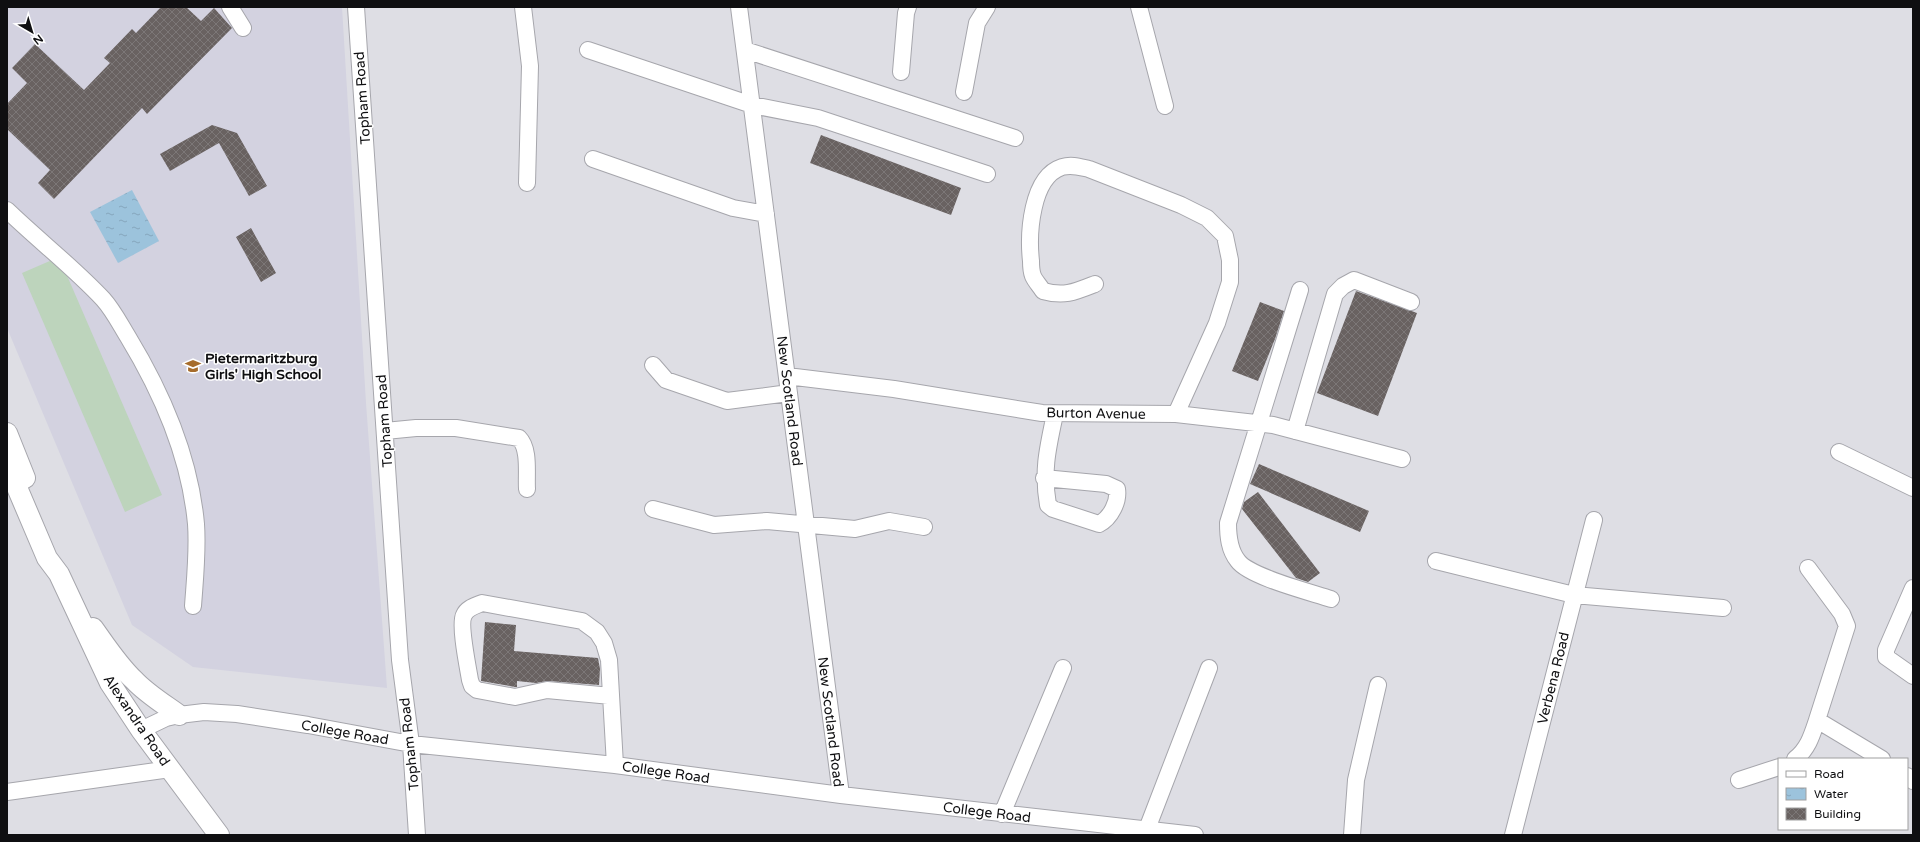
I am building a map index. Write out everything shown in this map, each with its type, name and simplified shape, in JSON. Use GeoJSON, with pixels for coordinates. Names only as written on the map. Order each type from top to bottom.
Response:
{"type":"FeatureCollection","features":[{"type":"Feature","properties":{"kind":"main road","name":"Alexandra Road"},"geometry":{"type":"LineString","coordinates":[[7,433],[16,483]]}},
{"type":"Feature","properties":{"kind":"main road","name":"Alexandra Road"},"geometry":{"type":"LineString","coordinates":[[7,464],[47,558],[59,574],[107,677],[141,730],[219,835]]}},
{"type":"Feature","properties":{"kind":"main road"},"geometry":{"type":"LineString","coordinates":[[70,598],[130,676],[149,694],[179,715]]}},
{"type":"Feature","properties":{"kind":"street"},"geometry":{"type":"LineString","coordinates":[[230,7],[243,28]]}},
{"type":"Feature","properties":{"kind":"street","name":"Topham Road"},"geometry":{"type":"LineString","coordinates":[[356,7],[400,660],[411,744],[417,835]]}},
{"type":"Feature","properties":{"kind":"street"},"geometry":{"type":"LineString","coordinates":[[523,7],[530,66],[527,183]]}},
{"type":"Feature","properties":{"kind":"street","name":"New Scotland Road"},"geometry":{"type":"LineString","coordinates":[[740,7],[841,795]]}},
{"type":"Feature","properties":{"kind":"street"},"geometry":{"type":"LineString","coordinates":[[901,72],[906,13],[908,7]]}},
{"type":"Feature","properties":{"kind":"street"},"geometry":{"type":"LineString","coordinates":[[964,92],[977,23],[987,7]]}},
{"type":"Feature","properties":{"kind":"street"},"geometry":{"type":"LineString","coordinates":[[1139,7],[1165,106]]}},
{"type":"Feature","properties":{"kind":"street"},"geometry":{"type":"LineString","coordinates":[[588,50],[752,106],[818,118],[987,174]]}},
{"type":"Feature","properties":{"kind":"street"},"geometry":{"type":"LineString","coordinates":[[745,50],[1015,138]]}},
{"type":"Feature","properties":{"kind":"street"},"geometry":{"type":"LineString","coordinates":[[593,159],[733,208],[766,214]]}},
{"type":"Feature","properties":{"kind":"street"},"geometry":{"type":"LineString","coordinates":[[1095,284],[1075,292],[1057,295],[1043,292],[1032,275],[1029,243],[1033,210],[1038,191],[1048,177],[1061,167],[1073,165],[1089,169],[1181,205],[1208,218],[1225,236],[1230,260],[1230,282],[1217,323],[1176,414]]}},
{"type":"Feature","properties":{"kind":"street"},"geometry":{"type":"LineString","coordinates":[[7,210],[110,307],[160,395],[180,450],[196,523],[197,556],[193,606]]}},
{"type":"Feature","properties":{"kind":"street"},"geometry":{"type":"LineString","coordinates":[[1295,431],[1335,294],[1343,286],[1354,280],[1411,302]]}},
{"type":"Feature","properties":{"kind":"street"},"geometry":{"type":"LineString","coordinates":[[1300,290],[1278,357],[1228,523],[1230,544],[1233,554],[1238,562],[1250,572],[1331,599]]}},
{"type":"Feature","properties":{"kind":"street"},"geometry":{"type":"LineString","coordinates":[[654,365],[666,380],[727,401],[789,393]]}},
{"type":"Feature","properties":{"kind":"street","name":"Burton Avenue"},"geometry":{"type":"LineString","coordinates":[[787,376],[894,389],[1055,414],[1176,414],[1259,423],[1402,459]]}},
{"type":"Feature","properties":{"kind":"street"},"geometry":{"type":"LineString","coordinates":[[1044,478],[1045,464],[1055,414]]}},
{"type":"Feature","properties":{"kind":"street"},"geometry":{"type":"LineString","coordinates":[[385,431],[416,428],[456,428],[519,438],[524,444],[525,450],[527,489]]}},
{"type":"Feature","properties":{"kind":"street"},"geometry":{"type":"LineString","coordinates":[[1839,452],[1913,488]]}},
{"type":"Feature","properties":{"kind":"street"},"geometry":{"type":"LineString","coordinates":[[653,509],[714,525],[767,521],[806,526],[855,529],[889,521],[924,527]]}},
{"type":"Feature","properties":{"kind":"street","name":"Verbena Road"},"geometry":{"type":"LineString","coordinates":[[1513,835],[1594,520]]}},
{"type":"Feature","properties":{"kind":"street"},"geometry":{"type":"LineString","coordinates":[[1436,561],[1574,595],[1724,608]]}},
{"type":"Feature","properties":{"kind":"street"},"geometry":{"type":"LineString","coordinates":[[1796,758],[1802,754],[1809,743],[1818,720],[1847,626],[1842,614],[1808,568]]}},
{"type":"Feature","properties":{"kind":"street"},"geometry":{"type":"LineString","coordinates":[[1913,588],[1886,650],[1886,657],[1913,676]]}},
{"type":"Feature","properties":{"kind":"street"},"geometry":{"type":"LineString","coordinates":[[611,696],[547,690],[514,698],[477,690],[472,686],[470,680],[462,626],[464,616],[471,607],[482,603],[582,621],[597,632],[604,642],[609,660],[615,765]]}},
{"type":"Feature","properties":{"kind":"street"},"geometry":{"type":"LineString","coordinates":[[1002,814],[1063,668]]}},
{"type":"Feature","properties":{"kind":"street"},"geometry":{"type":"LineString","coordinates":[[1148,829],[1209,668]]}},
{"type":"Feature","properties":{"kind":"street"},"geometry":{"type":"LineString","coordinates":[[1352,835],[1356,780],[1378,685]]}},
{"type":"Feature","properties":{"kind":"street","name":"College Road"},"geometry":{"type":"LineString","coordinates":[[141,730],[166,718],[179,715],[204,712],[237,714],[308,725],[411,744],[615,765],[841,795],[1002,814],[1088,829],[1148,829],[1195,835]]}},
{"type":"Feature","properties":{"kind":"street"},"geometry":{"type":"LineString","coordinates":[[1818,720],[1880,758]]}},
{"type":"Feature","properties":{"kind":"street"},"geometry":{"type":"LineString","coordinates":[[1739,780],[1778,767]]}},
{"type":"Feature","properties":{"kind":"street"},"geometry":{"type":"LineString","coordinates":[[7,792],[170,769]]}},
{"type":"Feature","properties":{"kind":"shaded area","name":"Pietermaritzburg Girls' High School"},"geometry":{"type":"Polygon","coordinates":[[[7,7],[342,7],[366,403],[387,688],[193,667],[132,625],[7,328],[7,7]]]}},
{"type":"Feature","properties":{"kind":"green space"},"geometry":{"type":"Polygon","coordinates":[[[59,257],[162,495],[125,512],[22,273],[59,257]]]}},
{"type":"Feature","properties":{"kind":"water"},"geometry":{"type":"Polygon","coordinates":[[[132,190],[159,241],[118,263],[90,212],[132,190]]]}},
{"type":"Feature","properties":{"kind":"building"},"geometry":{"type":"Polygon","coordinates":[[[161,7],[186,7],[201,21],[214,8],[232,28],[147,114],[142,108],[54,199],[38,183],[50,170],[7,129],[7,104],[27,83],[12,68],[35,44],[84,90],[110,63],[104,58],[132,29],[136,33],[161,7]]]}},
{"type":"Feature","properties":{"kind":"building"},"geometry":{"type":"Polygon","coordinates":[[[212,125],[237,133],[267,186],[249,196],[219,143],[170,171],[160,154],[212,125]]]}},
{"type":"Feature","properties":{"kind":"building"},"geometry":{"type":"Polygon","coordinates":[[[821,135],[961,188],[951,215],[810,163],[821,135]]]}},
{"type":"Feature","properties":{"kind":"building"},"geometry":{"type":"Polygon","coordinates":[[[251,228],[276,273],[261,282],[236,237],[251,228]]]}},
{"type":"Feature","properties":{"kind":"building"},"geometry":{"type":"Polygon","coordinates":[[[1356,291],[1417,313],[1378,416],[1317,393],[1356,291]]]}},
{"type":"Feature","properties":{"kind":"building"},"geometry":{"type":"Polygon","coordinates":[[[1260,302],[1284,311],[1275,339],[1258,381],[1232,371],[1260,302]]]}},
{"type":"Feature","properties":{"kind":"building"},"geometry":{"type":"Polygon","coordinates":[[[1259,464],[1369,511],[1360,532],[1250,484],[1259,464]]]}},
{"type":"Feature","properties":{"kind":"building"},"geometry":{"type":"Polygon","coordinates":[[[1258,492],[1320,573],[1308,582],[1296,578],[1242,509],[1244,502],[1258,492]]]}},
{"type":"Feature","properties":{"kind":"building"},"geometry":{"type":"Polygon","coordinates":[[[485,622],[516,625],[514,651],[598,658],[600,669],[599,685],[548,681],[536,683],[517,681],[517,687],[515,687],[481,681],[485,622]]]}},
{"type":"Feature","properties":{"kind":"place","name":"Pietermaritzburg Girls' High School"},"geometry":{"type":"Point","coordinates":[193,366]}}]}
